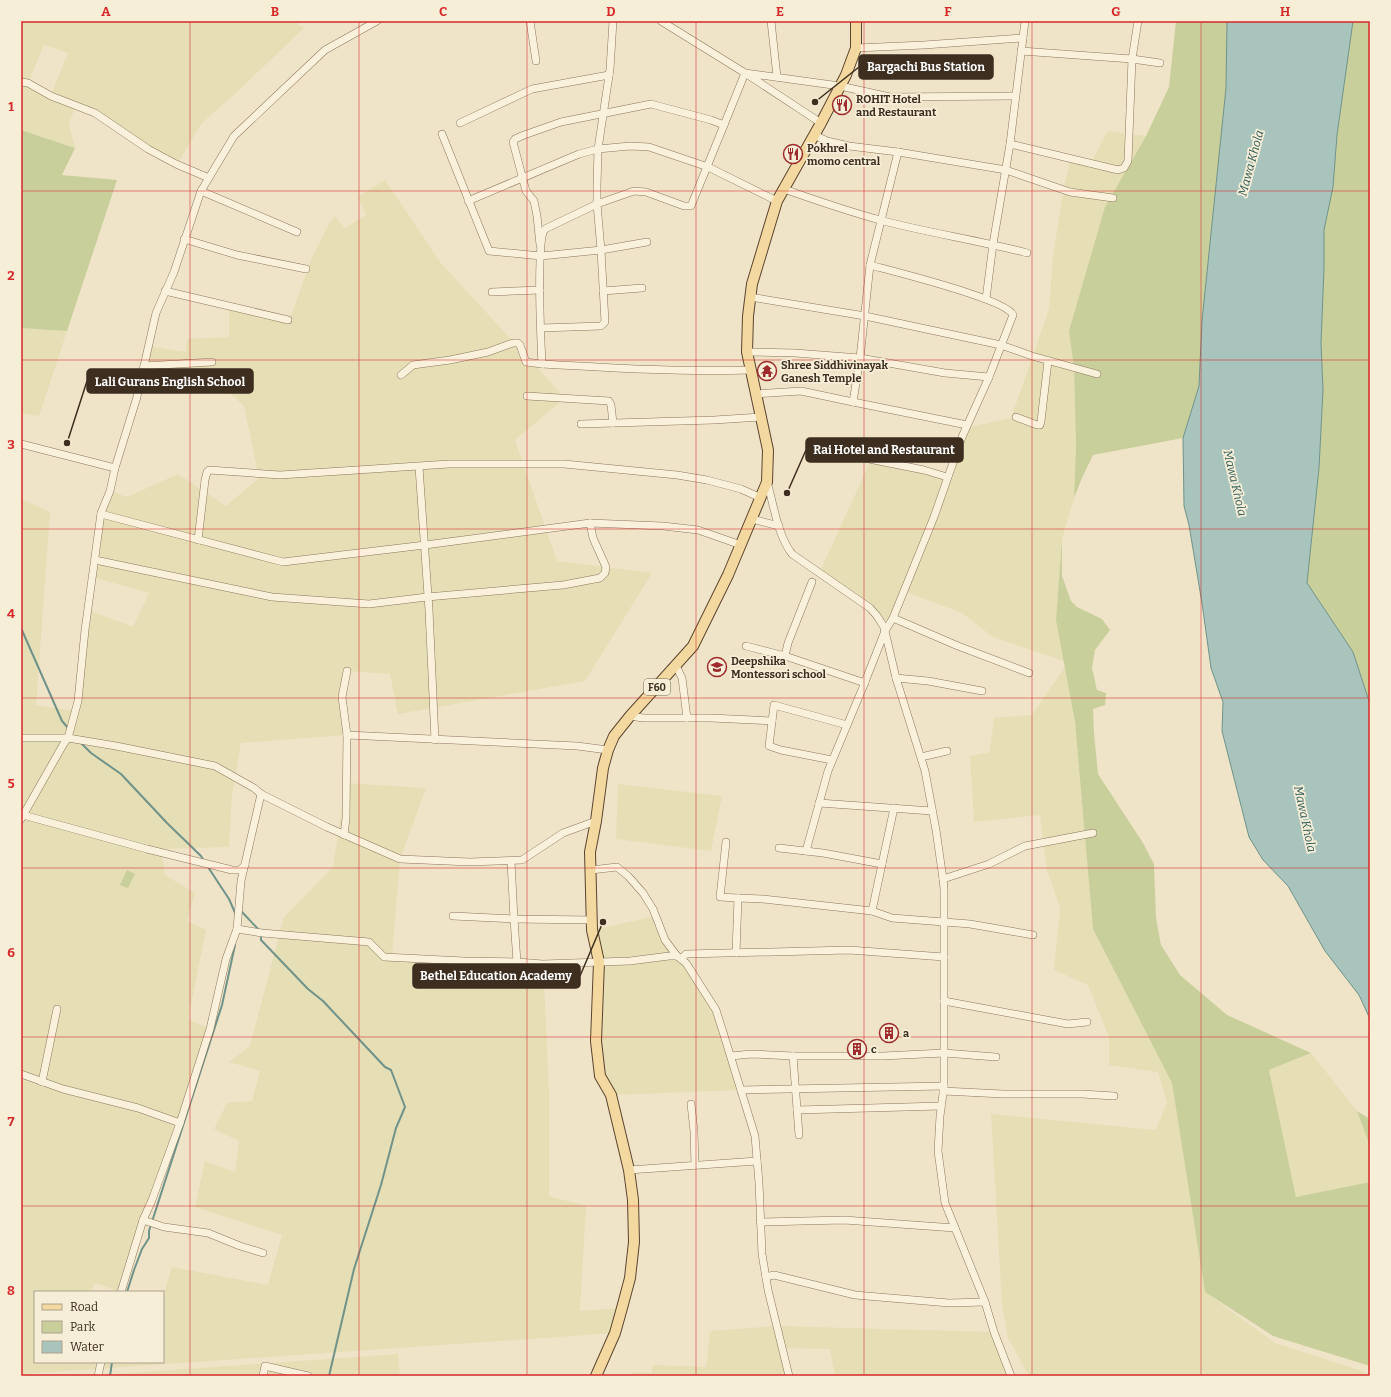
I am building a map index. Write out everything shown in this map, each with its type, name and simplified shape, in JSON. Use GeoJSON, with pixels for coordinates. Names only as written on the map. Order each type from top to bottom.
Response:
{"type":"FeatureCollection","features":[{"type":"Feature","properties":{"kind":"main road","name":"F60"},"geometry":{"type":"LineString","coordinates":[[596,1376],[615,1333],[631,1272],[634,1242],[633,1200],[629,1170],[611,1095],[600,1076],[597,1057],[596,1040],[599,962],[592,930],[590,852],[603,768],[614,736],[693,646],[728,575],[767,482],[768,450],[747,352],[748,316],[752,284],[777,201],[822,123],[846,75],[856,48],[856,21]]}},
{"type":"Feature","properties":{"kind":"street"},"geometry":{"type":"LineString","coordinates":[[245,865],[240,870],[234,870],[22,817],[68,738],[78,701],[85,630],[101,514],[110,491],[115,468],[137,397],[156,313],[174,272],[201,191],[234,136],[276,94],[324,50],[377,21]]}},
{"type":"Feature","properties":{"kind":"street"},"geometry":{"type":"LineString","coordinates":[[530,21],[536,61]]}},
{"type":"Feature","properties":{"kind":"street"},"geometry":{"type":"LineString","coordinates":[[541,328],[601,326],[605,322],[597,204],[598,149],[609,74],[613,21]]}},
{"type":"Feature","properties":{"kind":"street"},"geometry":{"type":"LineString","coordinates":[[661,21],[822,123]]}},
{"type":"Feature","properties":{"kind":"street"},"geometry":{"type":"LineString","coordinates":[[771,21],[777,77]]}},
{"type":"Feature","properties":{"kind":"street"},"geometry":{"type":"LineString","coordinates":[[986,299],[993,244],[1010,144],[1025,21]]}},
{"type":"Feature","properties":{"kind":"street"},"geometry":{"type":"LineString","coordinates":[[1010,144],[1118,170],[1124,168],[1128,161],[1132,59],[1138,21]]}},
{"type":"Feature","properties":{"kind":"street"},"geometry":{"type":"LineString","coordinates":[[856,48],[1022,38]]}},
{"type":"Feature","properties":{"kind":"street"},"geometry":{"type":"LineString","coordinates":[[1021,51],[1132,59],[1160,63]]}},
{"type":"Feature","properties":{"kind":"street"},"geometry":{"type":"LineString","coordinates":[[745,73],[840,86],[890,97],[1015,96]]}},
{"type":"Feature","properties":{"kind":"street"},"geometry":{"type":"LineString","coordinates":[[540,246],[542,232],[545,229],[597,204],[634,191],[646,192],[684,206],[691,206],[697,188],[708,167],[745,73]]}},
{"type":"Feature","properties":{"kind":"street"},"geometry":{"type":"LineString","coordinates":[[460,123],[532,89],[609,74]]}},
{"type":"Feature","properties":{"kind":"street"},"geometry":{"type":"LineString","coordinates":[[21,82],[28,83],[51,96],[95,113],[148,149],[176,164],[209,178]]}},
{"type":"Feature","properties":{"kind":"street"},"geometry":{"type":"LineString","coordinates":[[542,364],[540,290],[541,256],[537,216],[534,201],[526,191],[522,178],[513,142],[515,139],[561,122],[651,104],[711,120],[724,125]]}},
{"type":"Feature","properties":{"kind":"street"},"geometry":{"type":"LineString","coordinates":[[442,134],[489,251],[541,256],[601,250],[647,242]]}},
{"type":"Feature","properties":{"kind":"street"},"geometry":{"type":"LineString","coordinates":[[814,135],[827,141],[849,146],[898,152],[1006,170],[1070,192],[1113,198]]}},
{"type":"Feature","properties":{"kind":"street"},"geometry":{"type":"LineString","coordinates":[[468,201],[579,154],[598,149],[630,146],[648,147],[708,167],[777,201]]}},
{"type":"Feature","properties":{"kind":"street"},"geometry":{"type":"LineString","coordinates":[[852,402],[860,358],[870,265],[898,152]]}},
{"type":"Feature","properties":{"kind":"street"},"geometry":{"type":"LineString","coordinates":[[784,189],[880,220],[993,244],[1027,253]]}},
{"type":"Feature","properties":{"kind":"street"},"geometry":{"type":"LineString","coordinates":[[201,191],[297,232]]}},
{"type":"Feature","properties":{"kind":"street"},"geometry":{"type":"LineString","coordinates":[[184,239],[237,255],[306,270]]}},
{"type":"Feature","properties":{"kind":"street"},"geometry":{"type":"LineString","coordinates":[[806,851],[832,760],[885,631],[893,618],[934,517],[947,477],[967,425],[989,377],[1013,315],[1010,310],[986,299],[870,265]]}},
{"type":"Feature","properties":{"kind":"street"},"geometry":{"type":"LineString","coordinates":[[603,291],[642,288]]}},
{"type":"Feature","properties":{"kind":"street"},"geometry":{"type":"LineString","coordinates":[[492,292],[540,290]]}},
{"type":"Feature","properties":{"kind":"street"},"geometry":{"type":"LineString","coordinates":[[165,291],[288,320]]}},
{"type":"Feature","properties":{"kind":"street"},"geometry":{"type":"LineString","coordinates":[[750,297],[865,316],[1001,345],[1048,361],[1098,374]]}},
{"type":"Feature","properties":{"kind":"street"},"geometry":{"type":"LineString","coordinates":[[401,375],[413,365],[450,360],[488,352],[513,343],[518,343],[520,345],[526,362],[542,364],[700,372],[750,370]]}},
{"type":"Feature","properties":{"kind":"street"},"geometry":{"type":"LineString","coordinates":[[747,352],[795,353],[860,358],[945,373],[989,377]]}},
{"type":"Feature","properties":{"kind":"street"},"geometry":{"type":"LineString","coordinates":[[1016,417],[1040,425],[1048,361]]}},
{"type":"Feature","properties":{"kind":"street"},"geometry":{"type":"LineString","coordinates":[[144,366],[212,362]]}},
{"type":"Feature","properties":{"kind":"street"},"geometry":{"type":"LineString","coordinates":[[756,394],[801,391],[967,425]]}},
{"type":"Feature","properties":{"kind":"street"},"geometry":{"type":"LineString","coordinates":[[527,396],[609,401],[612,406],[613,423]]}},
{"type":"Feature","properties":{"kind":"street"},"geometry":{"type":"LineString","coordinates":[[581,424],[761,417]]}},
{"type":"Feature","properties":{"kind":"street"},"geometry":{"type":"LineString","coordinates":[[21,444],[115,468]]}},
{"type":"Feature","properties":{"kind":"street"},"geometry":{"type":"LineString","coordinates":[[819,449],[924,470],[947,477]]}},
{"type":"Feature","properties":{"kind":"street"},"geometry":{"type":"LineString","coordinates":[[198,540],[205,480],[209,470],[280,475],[449,464],[557,464],[677,475],[707,480],[740,489],[761,498]]}},
{"type":"Feature","properties":{"kind":"street"},"geometry":{"type":"LineString","coordinates":[[419,467],[425,545],[435,740]]}},
{"type":"Feature","properties":{"kind":"street"},"geometry":{"type":"LineString","coordinates":[[767,482],[779,526],[787,548],[792,554],[870,608],[882,622],[896,678],[925,771],[943,880],[944,1053],[938,1151],[945,1203],[985,1302],[994,1332],[1011,1376]]}},
{"type":"Feature","properties":{"kind":"street"},"geometry":{"type":"LineString","coordinates":[[101,514],[283,562],[590,523],[663,526],[698,530],[741,545]]}},
{"type":"Feature","properties":{"kind":"street"},"geometry":{"type":"LineString","coordinates":[[752,519],[779,526]]}},
{"type":"Feature","properties":{"kind":"street"},"geometry":{"type":"LineString","coordinates":[[95,560],[272,597],[369,604],[428,597],[563,585],[600,578],[606,573],[606,567],[593,538],[590,523]]}},
{"type":"Feature","properties":{"kind":"street"},"geometry":{"type":"LineString","coordinates":[[785,656],[788,643],[812,582]]}},
{"type":"Feature","properties":{"kind":"street"},"geometry":{"type":"LineString","coordinates":[[893,618],[958,646],[1029,672]]}},
{"type":"Feature","properties":{"kind":"street"},"geometry":{"type":"LineString","coordinates":[[746,646],[785,656],[865,682]]}},
{"type":"Feature","properties":{"kind":"street"},"geometry":{"type":"LineString","coordinates":[[676,666],[682,678],[687,718]]}},
{"type":"Feature","properties":{"kind":"street"},"geometry":{"type":"LineString","coordinates":[[344,835],[346,818],[347,735],[342,697],[347,672]]}},
{"type":"Feature","properties":{"kind":"street"},"geometry":{"type":"LineString","coordinates":[[896,678],[928,681],[982,691]]}},
{"type":"Feature","properties":{"kind":"street"},"geometry":{"type":"LineString","coordinates":[[832,760],[769,746],[774,705],[847,725]]}},
{"type":"Feature","properties":{"kind":"street"},"geometry":{"type":"LineString","coordinates":[[630,716],[643,718],[772,721]]}},
{"type":"Feature","properties":{"kind":"street"},"geometry":{"type":"LineString","coordinates":[[347,735],[578,746],[608,750]]}},
{"type":"Feature","properties":{"kind":"street"},"geometry":{"type":"LineString","coordinates":[[21,738],[68,738],[215,766],[254,788],[261,794],[344,835],[400,859],[470,862],[522,860],[563,833],[596,820]]}},
{"type":"Feature","properties":{"kind":"street"},"geometry":{"type":"LineString","coordinates":[[921,757],[947,751]]}},
{"type":"Feature","properties":{"kind":"street"},"geometry":{"type":"LineString","coordinates":[[121,1291],[143,1220],[152,1200],[180,1123],[210,1029],[226,959],[237,929],[242,879],[261,794]]}},
{"type":"Feature","properties":{"kind":"street"},"geometry":{"type":"LineString","coordinates":[[819,802],[932,811]]}},
{"type":"Feature","properties":{"kind":"street"},"geometry":{"type":"LineString","coordinates":[[872,911],[894,808]]}},
{"type":"Feature","properties":{"kind":"street"},"geometry":{"type":"LineString","coordinates":[[943,880],[989,864],[1025,846],[1093,834]]}},
{"type":"Feature","properties":{"kind":"street"},"geometry":{"type":"LineString","coordinates":[[726,842],[720,897],[763,899],[872,911],[892,918],[970,924],[1033,935]]}},
{"type":"Feature","properties":{"kind":"street"},"geometry":{"type":"LineString","coordinates":[[779,848],[824,853],[882,864]]}},
{"type":"Feature","properties":{"kind":"street"},"geometry":{"type":"LineString","coordinates":[[511,860],[517,962]]}},
{"type":"Feature","properties":{"kind":"street"},"geometry":{"type":"LineString","coordinates":[[590,870],[617,867],[628,876],[643,893],[653,909],[665,940],[679,958],[686,963],[716,1010],[755,1136],[762,1254],[789,1376]]}},
{"type":"Feature","properties":{"kind":"street"},"geometry":{"type":"LineString","coordinates":[[234,870],[242,879]]}},
{"type":"Feature","properties":{"kind":"street"},"geometry":{"type":"LineString","coordinates":[[736,953],[738,898]]}},
{"type":"Feature","properties":{"kind":"street"},"geometry":{"type":"LineString","coordinates":[[452,916],[514,919],[592,920]]}},
{"type":"Feature","properties":{"kind":"street"},"geometry":{"type":"LineString","coordinates":[[237,929],[262,933],[369,942],[384,957],[464,961],[543,964],[630,961],[669,956],[679,958],[686,954],[849,950],[944,957]]}},
{"type":"Feature","properties":{"kind":"street"},"geometry":{"type":"LineString","coordinates":[[944,1001],[1068,1024],[1088,1022]]}},
{"type":"Feature","properties":{"kind":"street"},"geometry":{"type":"LineString","coordinates":[[42,1082],[57,1009]]}},
{"type":"Feature","properties":{"kind":"street"},"geometry":{"type":"LineString","coordinates":[[731,1056],[751,1054],[792,1056],[883,1056],[944,1053],[996,1057]]}},
{"type":"Feature","properties":{"kind":"street"},"geometry":{"type":"LineString","coordinates":[[792,1056],[799,1135]]}},
{"type":"Feature","properties":{"kind":"street"},"geometry":{"type":"LineString","coordinates":[[21,1074],[76,1093],[152,1112],[180,1123]]}},
{"type":"Feature","properties":{"kind":"street"},"geometry":{"type":"LineString","coordinates":[[741,1090],[943,1088],[1003,1094],[1082,1094],[1114,1096]]}},
{"type":"Feature","properties":{"kind":"street"},"geometry":{"type":"LineString","coordinates":[[691,1104],[694,1131],[695,1165]]}},
{"type":"Feature","properties":{"kind":"street"},"geometry":{"type":"LineString","coordinates":[[797,1110],[941,1106]]}},
{"type":"Feature","properties":{"kind":"street"},"geometry":{"type":"LineString","coordinates":[[629,1170],[757,1161]]}},
{"type":"Feature","properties":{"kind":"street"},"geometry":{"type":"LineString","coordinates":[[143,1220],[164,1227],[208,1233],[240,1246],[263,1253]]}},
{"type":"Feature","properties":{"kind":"street"},"geometry":{"type":"LineString","coordinates":[[760,1222],[844,1220],[955,1228]]}},
{"type":"Feature","properties":{"kind":"street"},"geometry":{"type":"LineString","coordinates":[[766,1277],[774,1275],[855,1295],[949,1303],[985,1302]]}},
{"type":"Feature","properties":{"kind":"street"},"geometry":{"type":"LineString","coordinates":[[98,1376],[101,1363]]}},
{"type":"Feature","properties":{"kind":"street"},"geometry":{"type":"LineString","coordinates":[[263,1376],[266,1366],[308,1376]]}},
{"type":"Feature","properties":{"kind":"shaded area"},"geometry":{"type":"Polygon","coordinates":[[[21,21],[303,21],[297,24],[304,28],[201,124],[178,163],[76,105],[69,124],[75,148],[21,130],[21,21]],[[44,45],[28,83],[51,95],[68,53],[44,45]]]}},
{"type":"Feature","properties":{"kind":"shaded area"},"geometry":{"type":"Polygon","coordinates":[[[1107,131],[1146,136],[1105,207],[1074,367],[1076,445],[1074,498],[1062,539],[1056,620],[1064,661],[993,637],[962,613],[906,592],[894,619],[877,620],[866,609],[818,576],[870,462],[950,480],[970,427],[1011,418],[1049,309],[1053,257],[1063,192],[1070,162],[1090,165],[1107,131]]]}},
{"type":"Feature","properties":{"kind":"shaded area"},"geometry":{"type":"Polygon","coordinates":[[[385,180],[440,262],[565,398],[515,440],[557,561],[652,573],[585,681],[398,714],[390,674],[347,671],[342,697],[347,735],[241,743],[232,795],[229,847],[161,849],[165,875],[195,893],[187,921],[206,930],[188,1019],[210,1029],[120,1291],[96,1283],[90,1291],[34,1291],[34,1363],[164,1363],[164,1293],[172,1267],[268,1285],[282,1235],[195,1207],[205,1161],[235,1172],[239,1141],[214,1129],[227,1103],[252,1101],[260,1071],[229,1062],[250,1046],[284,917],[333,867],[346,783],[426,788],[400,859],[392,957],[543,964],[549,1090],[549,1196],[586,1206],[580,1311],[622,1308],[615,1333],[21,1374],[21,499],[50,512],[36,705],[74,711],[88,610],[133,627],[149,593],[92,577],[101,513],[110,491],[127,497],[178,474],[226,506],[259,478],[244,406],[214,379],[140,385],[149,346],[186,352],[187,339],[229,337],[229,305],[288,319],[292,313],[313,255],[330,222],[335,216],[345,228],[366,215],[358,197],[385,180]]]}},
{"type":"Feature","properties":{"kind":"shaded area"},"geometry":{"type":"Polygon","coordinates":[[[21,328],[67,331],[39,416],[21,413],[21,328]]]}},
{"type":"Feature","properties":{"kind":"shaded area"},"geometry":{"type":"Polygon","coordinates":[[[1065,667],[1075,722],[1093,929],[1172,1083],[1205,1292],[1275,1343],[1365,1372],[1365,1376],[1029,1376],[1008,1338],[1002,1305],[991,1114],[1156,1130],[1167,1102],[1158,1072],[1109,1065],[1109,1037],[1088,985],[1054,970],[1060,907],[1047,871],[1040,815],[974,822],[970,756],[990,752],[994,718],[1032,715],[1065,667]]]}},
{"type":"Feature","properties":{"kind":"shaded area"},"geometry":{"type":"Polygon","coordinates":[[[618,784],[722,796],[711,851],[616,839],[618,784]]]}},
{"type":"Feature","properties":{"kind":"shaded area"},"geometry":{"type":"Polygon","coordinates":[[[656,916],[665,940],[709,999],[741,1090],[611,1095],[600,1076],[599,962],[592,930],[656,916]]]}},
{"type":"Feature","properties":{"kind":"shaded area"},"geometry":{"type":"Polygon","coordinates":[[[1311,1053],[1357,1111],[1370,1146],[1370,1182],[1296,1197],[1269,1070],[1311,1053]]]}},
{"type":"Feature","properties":{"kind":"shaded area"},"geometry":{"type":"Polygon","coordinates":[[[777,1326],[994,1332],[1011,1376],[835,1376],[830,1349],[783,1348],[789,1376],[631,1376],[632,1372],[652,1373],[653,1365],[706,1367],[710,1331],[777,1326]]]}},
{"type":"Feature","properties":{"kind":"shaded area"},"geometry":{"type":"Polygon","coordinates":[[[398,1354],[400,1376],[115,1376],[115,1374],[398,1354]]]}},
{"type":"Feature","properties":{"kind":"green space"},"geometry":{"type":"Polygon","coordinates":[[[1176,21],[1227,21],[1226,88],[1202,321],[1199,386],[1183,438],[1093,455],[1074,498],[1076,445],[1074,367],[1069,331],[1105,207],[1146,136],[1169,87],[1176,21]]]}},
{"type":"Feature","properties":{"kind":"green space"},"geometry":{"type":"Polygon","coordinates":[[[1353,21],[1370,21],[1370,704],[1307,583],[1319,468],[1323,390],[1321,343],[1324,230],[1333,187],[1337,135],[1353,21]]]}},
{"type":"Feature","properties":{"kind":"green space"},"geometry":{"type":"Polygon","coordinates":[[[21,130],[75,148],[62,175],[117,180],[67,331],[21,328],[21,130]]]}},
{"type":"Feature","properties":{"kind":"green space"},"geometry":{"type":"Polygon","coordinates":[[[1062,539],[1062,576],[1071,601],[1077,607],[1102,619],[1110,630],[1095,650],[1092,668],[1097,690],[1106,693],[1105,705],[1093,709],[1098,774],[1143,843],[1154,864],[1156,918],[1161,945],[1180,975],[1227,1015],[1311,1053],[1269,1070],[1296,1197],[1370,1182],[1370,1366],[1273,1336],[1205,1292],[1172,1083],[1093,929],[1075,722],[1056,620],[1062,539]]]}},
{"type":"Feature","properties":{"kind":"green space"},"geometry":{"type":"Polygon","coordinates":[[[127,870],[135,874],[128,888],[120,885],[127,870]]]}},
{"type":"Feature","properties":{"kind":"green space"},"geometry":{"type":"Polygon","coordinates":[[[1357,1111],[1370,1119],[1370,1146],[1357,1111]]]}},
{"type":"Feature","properties":{"kind":"water","name":"Mawa Khola"},"geometry":{"type":"Polygon","coordinates":[[[1227,21],[1353,21],[1337,135],[1333,187],[1324,230],[1321,343],[1323,390],[1319,468],[1307,583],[1353,652],[1370,704],[1370,1019],[1359,995],[1325,951],[1288,886],[1263,860],[1249,837],[1222,731],[1223,702],[1211,668],[1189,525],[1184,506],[1183,438],[1199,386],[1202,321],[1226,88],[1227,21]]]}},
{"type":"Feature","properties":{"kind":"waterway"},"geometry":{"type":"LineString","coordinates":[[21,628],[62,721],[69,729]]}},
{"type":"Feature","properties":{"kind":"waterway"},"geometry":{"type":"LineString","coordinates":[[81,743],[91,753],[121,774],[167,823],[201,856],[204,861]]}},
{"type":"Feature","properties":{"kind":"waterway"},"geometry":{"type":"LineString","coordinates":[[208,867],[229,899],[236,915]]}},
{"type":"Feature","properties":{"kind":"waterway"},"geometry":{"type":"LineString","coordinates":[[241,911],[259,930]]}},
{"type":"Feature","properties":{"kind":"waterway"},"geometry":{"type":"LineString","coordinates":[[261,935],[261,940],[308,989],[323,1001],[385,1067],[391,1070],[405,1107],[396,1128],[381,1185],[354,1269],[329,1376]]}},
{"type":"Feature","properties":{"kind":"waterway"},"geometry":{"type":"LineString","coordinates":[[127,1291],[142,1249],[149,1238],[149,1231],[222,1005],[235,945]]}},
{"type":"Feature","properties":{"kind":"waterway"},"geometry":{"type":"LineString","coordinates":[[110,1376],[112,1363]]}},
{"type":"Feature","properties":{"kind":"place","name":"Bargachi Bus Station"},"geometry":{"type":"Point","coordinates":[815,102]}},
{"type":"Feature","properties":{"kind":"place","name":"ROHIT Hotel and Restaurant"},"geometry":{"type":"Point","coordinates":[842,105]}},
{"type":"Feature","properties":{"kind":"place","name":"Pokhrel momo central"},"geometry":{"type":"Point","coordinates":[793,154]}},
{"type":"Feature","properties":{"kind":"place","name":"Shree Siddhivinayak Ganesh Temple"},"geometry":{"type":"Point","coordinates":[767,371]}},
{"type":"Feature","properties":{"kind":"place","name":"Lali Gurans English School"},"geometry":{"type":"Point","coordinates":[67,443]}},
{"type":"Feature","properties":{"kind":"place","name":"Rai Hotel and Restaurant"},"geometry":{"type":"Point","coordinates":[787,493]}},
{"type":"Feature","properties":{"kind":"place","name":"Deepshika Montessori school"},"geometry":{"type":"Point","coordinates":[717,667]}},
{"type":"Feature","properties":{"kind":"place","name":"Bethel Education Academy"},"geometry":{"type":"Point","coordinates":[603,922]}},
{"type":"Feature","properties":{"kind":"place","name":"a"},"geometry":{"type":"Point","coordinates":[889,1033]}},
{"type":"Feature","properties":{"kind":"place","name":"c"},"geometry":{"type":"Point","coordinates":[857,1049]}}]}
